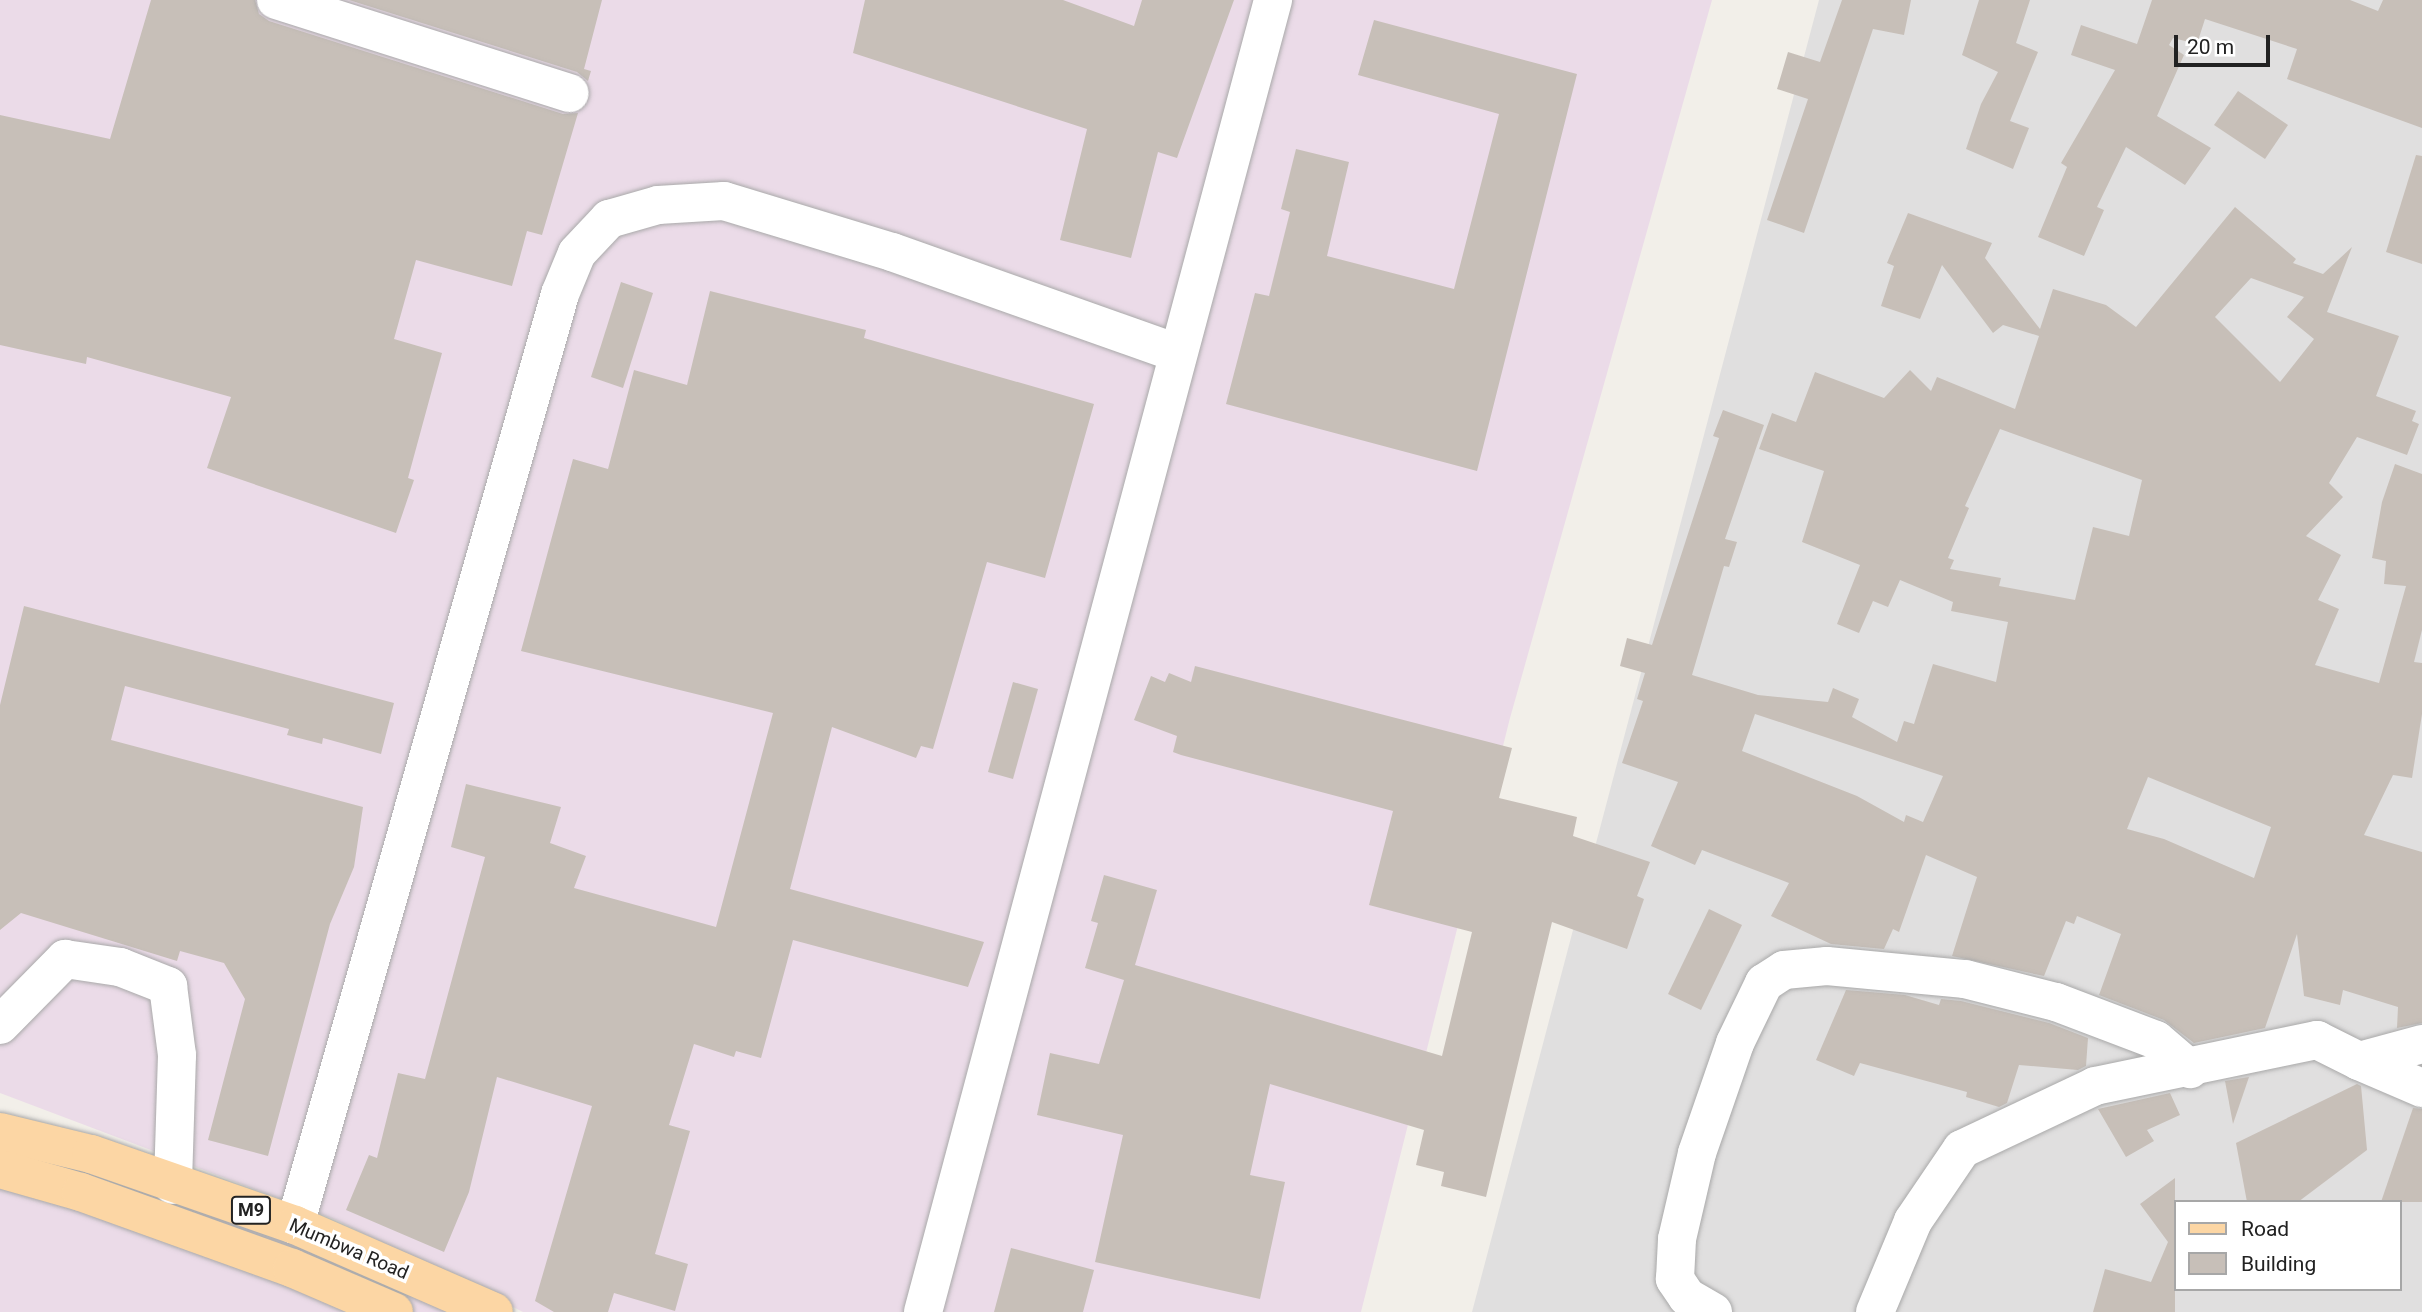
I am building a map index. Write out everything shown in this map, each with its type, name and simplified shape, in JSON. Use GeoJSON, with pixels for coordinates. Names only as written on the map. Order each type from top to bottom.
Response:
{"type":"FeatureCollection","features":[{"type":"Feature","properties":{"kind":"main road","name":"Mumbwa Road"},"geometry":{"type":"LineString","coordinates":[[0,1132],[91,1154],[173,1185],[295,1225],[494,1312]]}},
{"type":"Feature","properties":{"kind":"main road"},"geometry":{"type":"LineString","coordinates":[[81,1192],[91,1154]]}},
{"type":"Feature","properties":{"kind":"main road","name":"Mumbwa Road"},"geometry":{"type":"LineString","coordinates":[[0,1169],[81,1192],[292,1268],[394,1312]]}},
{"type":"Feature","properties":{"kind":"street"},"geometry":{"type":"LineString","coordinates":[[276,0],[570,93]]}},
{"type":"Feature","properties":{"kind":"street"},"geometry":{"type":"LineString","coordinates":[[923,1312],[1273,0]]}},
{"type":"Feature","properties":{"kind":"street"},"geometry":{"type":"LineString","coordinates":[[295,1225],[560,294],[577,253],[609,219],[658,205],[724,201],[892,252],[1177,353]]}},
{"type":"Feature","properties":{"kind":"street"},"geometry":{"type":"LineString","coordinates":[[0,1025],[65,959],[120,967],[169,986],[177,1055],[173,1185]]}},
{"type":"Feature","properties":{"kind":"street"},"geometry":{"type":"LineString","coordinates":[[1713,1312],[1687,1297],[1675,1279],[1677,1239],[1697,1153],[1735,1044],[1764,983],[1784,970],[1827,966],[1965,978],[2056,1002],[2156,1040],[2190,1069]]}},
{"type":"Feature","properties":{"kind":"street"},"geometry":{"type":"LineString","coordinates":[[1875,1312],[1913,1221],[1962,1149],[2095,1086],[2190,1069],[2317,1040],[2422,1088]]}},
{"type":"Feature","properties":{"kind":"street"},"geometry":{"type":"LineString","coordinates":[[2359,1061],[2422,1044]]}},
{"type":"Feature","properties":{"kind":"shaded area"},"geometry":{"type":"Polygon","coordinates":[[[0,0],[1712,0],[1510,718],[1361,1312],[523,1312],[336,1220],[0,1093],[0,0]]]}},
{"type":"Feature","properties":{"kind":"shaded area"},"geometry":{"type":"Polygon","coordinates":[[[1819,0],[2422,0],[2422,1312],[1472,1312],[1819,0]]]}},
{"type":"Feature","properties":{"kind":"shaded area"},"geometry":{"type":"Polygon","coordinates":[[[0,1135],[482,1312],[0,1312],[0,1135]]]}},
{"type":"Feature","properties":{"kind":"building"},"geometry":{"type":"Polygon","coordinates":[[[151,0],[255,0],[259,14],[269,21],[563,114],[578,113],[542,235],[527,231],[512,286],[416,260],[394,339],[442,353],[408,478],[414,480],[396,533],[207,468],[231,397],[87,357],[86,364],[0,345],[0,115],[110,139],[151,0]]]}},
{"type":"Feature","properties":{"kind":"building"},"geometry":{"type":"Polygon","coordinates":[[[349,0],[602,0],[584,69],[591,71],[588,81],[577,72],[349,0]]]}},
{"type":"Feature","properties":{"kind":"building"},"geometry":{"type":"Polygon","coordinates":[[[865,0],[1063,0],[1134,26],[1142,0],[1234,0],[1177,158],[1158,152],[1131,258],[1060,240],[1087,129],[853,53],[865,0]]]}},
{"type":"Feature","properties":{"kind":"building"},"geometry":{"type":"Polygon","coordinates":[[[1842,0],[1911,0],[1904,35],[1873,29],[1804,233],[1767,220],[1808,99],[1777,89],[1788,52],[1820,62],[1842,0]]]}},
{"type":"Feature","properties":{"kind":"building"},"geometry":{"type":"Polygon","coordinates":[[[1979,0],[2030,0],[2016,43],[2038,52],[2010,121],[2029,128],[2013,169],[1966,149],[1981,104],[1998,72],[1962,55],[1979,0]]]}},
{"type":"Feature","properties":{"kind":"building"},"geometry":{"type":"Polygon","coordinates":[[[2152,0],[2350,0],[2378,11],[2383,0],[2422,0],[2422,128],[2287,79],[2297,49],[2205,19],[2197,44],[2173,38],[2169,45],[2184,55],[2157,116],[2211,148],[2185,185],[2126,147],[2097,207],[2104,210],[2084,256],[2038,237],[2067,167],[2061,163],[2115,70],[2071,55],[2081,25],[2137,44],[2152,0]]]}},
{"type":"Feature","properties":{"kind":"building"},"geometry":{"type":"Polygon","coordinates":[[[1374,20],[1577,74],[1477,471],[1226,404],[1255,293],[1269,296],[1290,212],[1281,209],[1296,149],[1349,162],[1327,256],[1454,289],[1499,114],[1358,75],[1374,20]]]}},
{"type":"Feature","properties":{"kind":"building"},"geometry":{"type":"Polygon","coordinates":[[[2238,91],[2288,125],[2265,159],[2214,125],[2238,91]]]}},
{"type":"Feature","properties":{"kind":"building"},"geometry":{"type":"Polygon","coordinates":[[[2416,155],[2422,156],[2422,264],[2386,252],[2416,155]]]}},
{"type":"Feature","properties":{"kind":"building"},"geometry":{"type":"Polygon","coordinates":[[[2235,207],[2296,259],[2293,263],[2323,274],[2352,247],[2327,312],[2399,336],[2376,396],[2416,411],[2412,421],[2419,424],[2407,455],[2357,437],[2329,483],[2343,497],[2306,536],[2341,555],[2318,600],[2339,609],[2315,665],[2379,683],[2406,586],[2384,584],[2386,561],[2372,558],[2382,502],[2395,464],[2422,474],[2422,630],[2414,662],[2422,663],[2422,714],[2412,778],[2393,775],[2364,835],[2422,852],[2422,1023],[2397,1028],[2398,1007],[2343,990],[2340,1005],[2304,996],[2297,934],[2265,1028],[2194,1043],[2164,1020],[2099,995],[2121,934],[2077,916],[2074,924],[2066,921],[2044,976],[1952,956],[1977,877],[1926,855],[1899,932],[1893,929],[1884,949],[1831,944],[1771,916],[1789,883],[1702,850],[1695,865],[1651,846],[1678,782],[1622,763],[1643,701],[1637,699],[1645,673],[1620,666],[1627,638],[1652,645],[1719,438],[1713,436],[1723,410],[1764,425],[1725,539],[1737,542],[1729,567],[1724,566],[1692,675],[1758,695],[1828,702],[1833,688],[1859,699],[1852,717],[1897,742],[1904,721],[1914,724],[1933,664],[1996,682],[2008,622],[1951,611],[1953,602],[1900,580],[1888,607],[1873,601],[1859,633],[1837,624],[1860,565],[1802,542],[1824,471],[1759,449],[1772,413],[1796,422],[1815,372],[1884,398],[1910,370],[1931,391],[1937,377],[2015,409],[2039,336],[2003,325],[1993,333],[1942,265],[1920,319],[1881,306],[1894,266],[1887,263],[1908,213],[1992,243],[1985,258],[2040,329],[2053,289],[2106,305],[2136,327],[2235,207]],[[2251,278],[2215,317],[2280,382],[2314,339],[2287,317],[2304,297],[2251,278]],[[2000,429],[1965,506],[1969,508],[1948,558],[1954,560],[1950,569],[2001,578],[1999,586],[2075,600],[2093,527],[2129,536],[2142,480],[2000,429]],[[1755,714],[1742,751],[1857,796],[1904,822],[1906,815],[1923,822],[1943,776],[1755,714]],[[2148,777],[2127,829],[2164,839],[2254,878],[2271,827],[2148,777]]]}},
{"type":"Feature","properties":{"kind":"building"},"geometry":{"type":"Polygon","coordinates":[[[621,282],[653,293],[623,388],[591,377],[621,282]]]}},
{"type":"Feature","properties":{"kind":"building"},"geometry":{"type":"Polygon","coordinates":[[[710,291],[866,330],[864,338],[1094,404],[1045,578],[987,562],[933,749],[921,746],[916,758],[832,727],[790,889],[984,942],[968,987],[793,940],[761,1058],[736,1051],[734,1057],[694,1044],[669,1125],[690,1131],[655,1254],[688,1264],[675,1311],[614,1293],[608,1312],[554,1312],[535,1301],[592,1106],[497,1077],[469,1192],[444,1252],[346,1210],[369,1155],[377,1158],[398,1073],[425,1079],[485,857],[451,847],[466,784],[561,807],[550,843],[586,856],[574,888],[716,927],[773,713],[521,651],[573,459],[608,469],[634,370],[687,385],[710,291]]]}},
{"type":"Feature","properties":{"kind":"building"},"geometry":{"type":"Polygon","coordinates":[[[24,606],[394,703],[381,754],[323,738],[322,744],[287,735],[289,729],[125,686],[111,740],[363,807],[354,867],[330,924],[268,1156],[208,1140],[245,999],[224,963],[180,951],[177,961],[21,913],[0,930],[0,705],[24,606]]]}},
{"type":"Feature","properties":{"kind":"building"},"geometry":{"type":"Polygon","coordinates":[[[1195,666],[1512,748],[1499,798],[1577,817],[1573,836],[1650,862],[1637,896],[1644,899],[1627,949],[1552,922],[1486,1197],[1441,1186],[1444,1172],[1416,1165],[1424,1130],[1270,1084],[1250,1175],[1285,1182],[1260,1299],[1095,1262],[1123,1135],[1037,1115],[1050,1053],[1099,1064],[1124,980],[1085,968],[1098,923],[1091,921],[1104,875],[1157,890],[1135,965],[1442,1056],[1472,932],[1369,905],[1393,811],[1181,755],[1173,752],[1177,736],[1134,720],[1151,676],[1165,682],[1169,673],[1191,682],[1195,666]]]}},
{"type":"Feature","properties":{"kind":"building"},"geometry":{"type":"Polygon","coordinates":[[[1013,682],[1038,689],[1013,779],[988,772],[1013,682]]]}},
{"type":"Feature","properties":{"kind":"building"},"geometry":{"type":"Polygon","coordinates":[[[1709,909],[1742,925],[1701,1010],[1668,994],[1709,909]]]}},
{"type":"Feature","properties":{"kind":"building"},"geometry":{"type":"Polygon","coordinates":[[[1846,990],[1905,995],[1939,1005],[1941,999],[1961,1001],[2049,1023],[2088,1038],[2086,1066],[2078,1070],[2019,1065],[2007,1103],[1999,1107],[1966,1097],[1967,1092],[1860,1063],[1854,1076],[1816,1060],[1846,990]]]}},
{"type":"Feature","properties":{"kind":"building"},"geometry":{"type":"Polygon","coordinates":[[[2249,1077],[2233,1124],[2225,1081],[2249,1077]]]}},
{"type":"Feature","properties":{"kind":"building"},"geometry":{"type":"Polygon","coordinates":[[[2357,1084],[2361,1086],[2367,1150],[2301,1200],[2247,1200],[2236,1143],[2357,1084]]]}},
{"type":"Feature","properties":{"kind":"building"},"geometry":{"type":"Polygon","coordinates":[[[2170,1093],[2180,1115],[2147,1130],[2154,1141],[2126,1157],[2098,1109],[2170,1093]]]}},
{"type":"Feature","properties":{"kind":"building"},"geometry":{"type":"Polygon","coordinates":[[[2413,1108],[2422,1109],[2422,1202],[2382,1200],[2413,1108]]]}},
{"type":"Feature","properties":{"kind":"building"},"geometry":{"type":"Polygon","coordinates":[[[2175,1178],[2175,1312],[2093,1312],[2105,1269],[2151,1282],[2168,1242],[2140,1204],[2175,1178]]]}},
{"type":"Feature","properties":{"kind":"building"},"geometry":{"type":"Polygon","coordinates":[[[1011,1248],[1094,1270],[1083,1312],[994,1312],[1011,1248]]]}}]}
